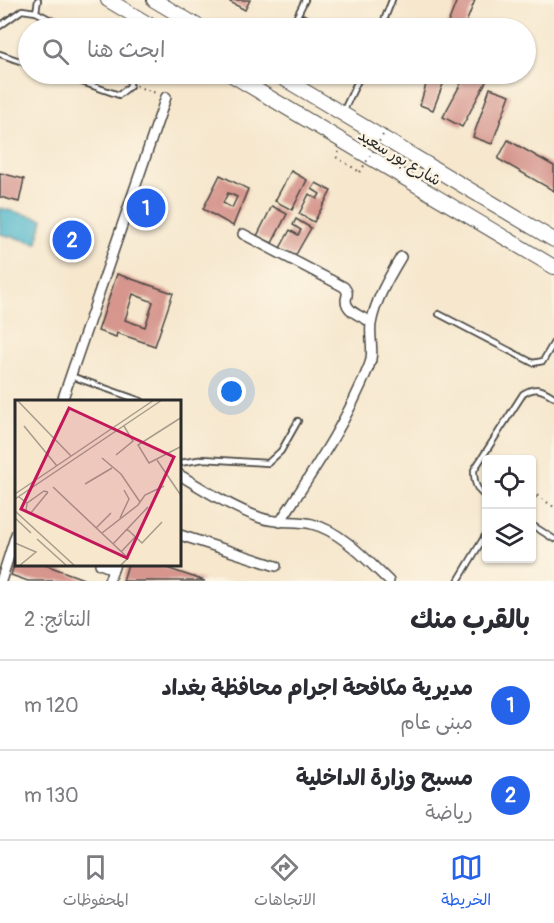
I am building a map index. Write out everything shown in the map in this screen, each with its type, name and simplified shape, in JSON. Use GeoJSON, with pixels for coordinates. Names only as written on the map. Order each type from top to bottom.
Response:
{"type":"FeatureCollection","features":[{"type":"Feature","properties":{"kind":"main road"},"geometry":{"type":"LineString","coordinates":[[108,0],[138,18]]}},
{"type":"Feature","properties":{"kind":"main road"},"geometry":{"type":"LineString","coordinates":[[154,0],[184,18]]}},
{"type":"Feature","properties":{"kind":"main road","name":"شارع بور سعيد"},"geometry":{"type":"LineString","coordinates":[[247,84],[554,267]]}},
{"type":"Feature","properties":{"kind":"main road","name":"شارع بور سعيد"},"geometry":{"type":"LineString","coordinates":[[292,84],[554,240]]}},
{"type":"Feature","properties":{"kind":"street"},"geometry":{"type":"LineString","coordinates":[[62,400],[166,97]]}},
{"type":"Feature","properties":{"kind":"street"},"geometry":{"type":"LineString","coordinates":[[243,234],[344,286],[348,293],[346,302],[349,309],[371,322]]}},
{"type":"Feature","properties":{"kind":"street"},"geometry":{"type":"LineString","coordinates":[[280,522],[330,446],[366,374],[372,354],[371,322],[386,284],[401,257]]}},
{"type":"Feature","properties":{"kind":"street"},"geometry":{"type":"LineString","coordinates":[[182,476],[230,504],[260,518],[309,524],[324,529],[362,555],[389,581]]}},
{"type":"Feature","properties":{"kind":"street"},"geometry":{"type":"LineString","coordinates":[[182,536],[276,566]]}},
{"type":"Feature","properties":{"kind":"street"},"geometry":{"type":"LineString","coordinates":[[1,581],[15,540]]}},
{"type":"Feature","properties":{"kind":"street"},"geometry":{"type":"LineString","coordinates":[[109,581],[114,567]]}},
{"type":"Feature","properties":{"kind":"lane"},"geometry":{"type":"LineString","coordinates":[[36,12],[38,0]]}},
{"type":"Feature","properties":{"kind":"lane"},"geometry":{"type":"LineString","coordinates":[[296,18],[305,0]]}},
{"type":"Feature","properties":{"kind":"lane"},"geometry":{"type":"LineString","coordinates":[[385,18],[392,0]]}},
{"type":"Feature","properties":{"kind":"lane"},"geometry":{"type":"LineString","coordinates":[[0,26],[22,10],[36,12],[47,18]]}},
{"type":"Feature","properties":{"kind":"lane"},"geometry":{"type":"LineString","coordinates":[[0,54],[18,60]]}},
{"type":"Feature","properties":{"kind":"lane"},"geometry":{"type":"LineString","coordinates":[[88,84],[119,95],[130,86]]}},
{"type":"Feature","properties":{"kind":"lane"},"geometry":{"type":"LineString","coordinates":[[342,114],[356,84]]}},
{"type":"Feature","properties":{"kind":"lane"},"geometry":{"type":"LineString","coordinates":[[439,314],[533,363],[543,361],[554,342]]}},
{"type":"Feature","properties":{"kind":"lane"},"geometry":{"type":"LineString","coordinates":[[71,376],[138,400]]}},
{"type":"Feature","properties":{"kind":"lane"},"geometry":{"type":"LineString","coordinates":[[484,455],[523,394],[532,388],[541,389],[554,398]]}},
{"type":"Feature","properties":{"kind":"lane"},"geometry":{"type":"LineString","coordinates":[[182,463],[204,459],[268,463],[281,451],[298,421]]}},
{"type":"Feature","properties":{"kind":"lane"},"geometry":{"type":"LineString","coordinates":[[482,458],[474,470],[474,480],[482,494]]}},
{"type":"Feature","properties":{"kind":"lane"},"geometry":{"type":"LineString","coordinates":[[536,528],[554,539]]}},
{"type":"Feature","properties":{"kind":"lane"},"geometry":{"type":"LineString","coordinates":[[458,581],[482,541]]}},
{"type":"Feature","properties":{"kind":"path"},"geometry":{"type":"LineString","coordinates":[[130,86],[166,97]]}},
{"type":"Feature","properties":{"kind":"path"},"geometry":{"type":"LineString","coordinates":[[336,157],[360,172],[388,127]]}},
{"type":"Feature","properties":{"kind":"path"},"geometry":{"type":"LineString","coordinates":[[537,495],[554,507]]}},
{"type":"Feature","properties":{"kind":"water"},"geometry":{"type":"Polygon","coordinates":[[[0,208],[43,219],[37,243],[0,234],[0,208]]]}},
{"type":"Feature","properties":{"kind":"building"},"geometry":{"type":"Polygon","coordinates":[[[231,0],[250,0],[245,10],[230,2],[231,0]]]}},
{"type":"Feature","properties":{"kind":"building"},"geometry":{"type":"Polygon","coordinates":[[[457,0],[475,0],[468,18],[450,18],[457,0]]]}},
{"type":"Feature","properties":{"kind":"building"},"geometry":{"type":"Polygon","coordinates":[[[426,84],[443,84],[433,110],[420,105],[426,84]]]}},
{"type":"Feature","properties":{"kind":"building"},"geometry":{"type":"Polygon","coordinates":[[[461,84],[485,84],[462,127],[443,117],[461,84]]]}},
{"type":"Feature","properties":{"kind":"building"},"geometry":{"type":"Polygon","coordinates":[[[490,88],[510,95],[492,144],[473,137],[490,88]]]}},
{"type":"Feature","properties":{"kind":"building"},"geometry":{"type":"Polygon","coordinates":[[[508,140],[554,166],[554,191],[498,159],[508,140]]]}},
{"type":"Feature","properties":{"kind":"building"},"geometry":{"type":"Polygon","coordinates":[[[291,171],[307,180],[292,210],[275,201],[291,171]]]}},
{"type":"Feature","properties":{"kind":"building"},"geometry":{"type":"Polygon","coordinates":[[[0,173],[24,179],[19,202],[0,197],[0,173]]]}},
{"type":"Feature","properties":{"kind":"building"},"geometry":{"type":"Polygon","coordinates":[[[220,175],[248,189],[233,226],[203,209],[220,175]],[[228,193],[223,203],[232,208],[237,197],[228,193]]]}},
{"type":"Feature","properties":{"kind":"building"},"geometry":{"type":"Polygon","coordinates":[[[316,183],[331,191],[314,222],[299,214],[309,194],[317,199],[320,194],[312,189],[316,183]]]}},
{"type":"Feature","properties":{"kind":"building"},"geometry":{"type":"Polygon","coordinates":[[[272,206],[287,214],[272,243],[257,236],[272,206]]]}},
{"type":"Feature","properties":{"kind":"building"},"geometry":{"type":"Polygon","coordinates":[[[296,219],[311,228],[294,258],[279,250],[290,230],[298,235],[301,230],[293,225],[296,219]]]}},
{"type":"Feature","properties":{"kind":"building"},"geometry":{"type":"Polygon","coordinates":[[[117,274],[173,293],[155,346],[117,333],[116,337],[98,331],[117,274]],[[133,294],[125,320],[145,327],[153,302],[133,294]]]}},
{"type":"Feature","properties":{"kind":"building"},"geometry":{"type":"Polygon","coordinates":[[[15,562],[15,566],[48,566],[89,581],[28,581],[11,575],[15,562]]]}},
{"type":"Feature","properties":{"kind":"building"},"geometry":{"type":"Polygon","coordinates":[[[127,566],[161,566],[205,581],[123,581],[127,566]]]}},
{"type":"Feature","properties":{"kind":"place","name":"مديرية مكافحة اجرام محافظة بغداد"},"geometry":{"type":"Point","coordinates":[146,208]}},
{"type":"Feature","properties":{"kind":"place","name":"مسبح وزارة الداخلية"},"geometry":{"type":"Point","coordinates":[72,240]}}]}
